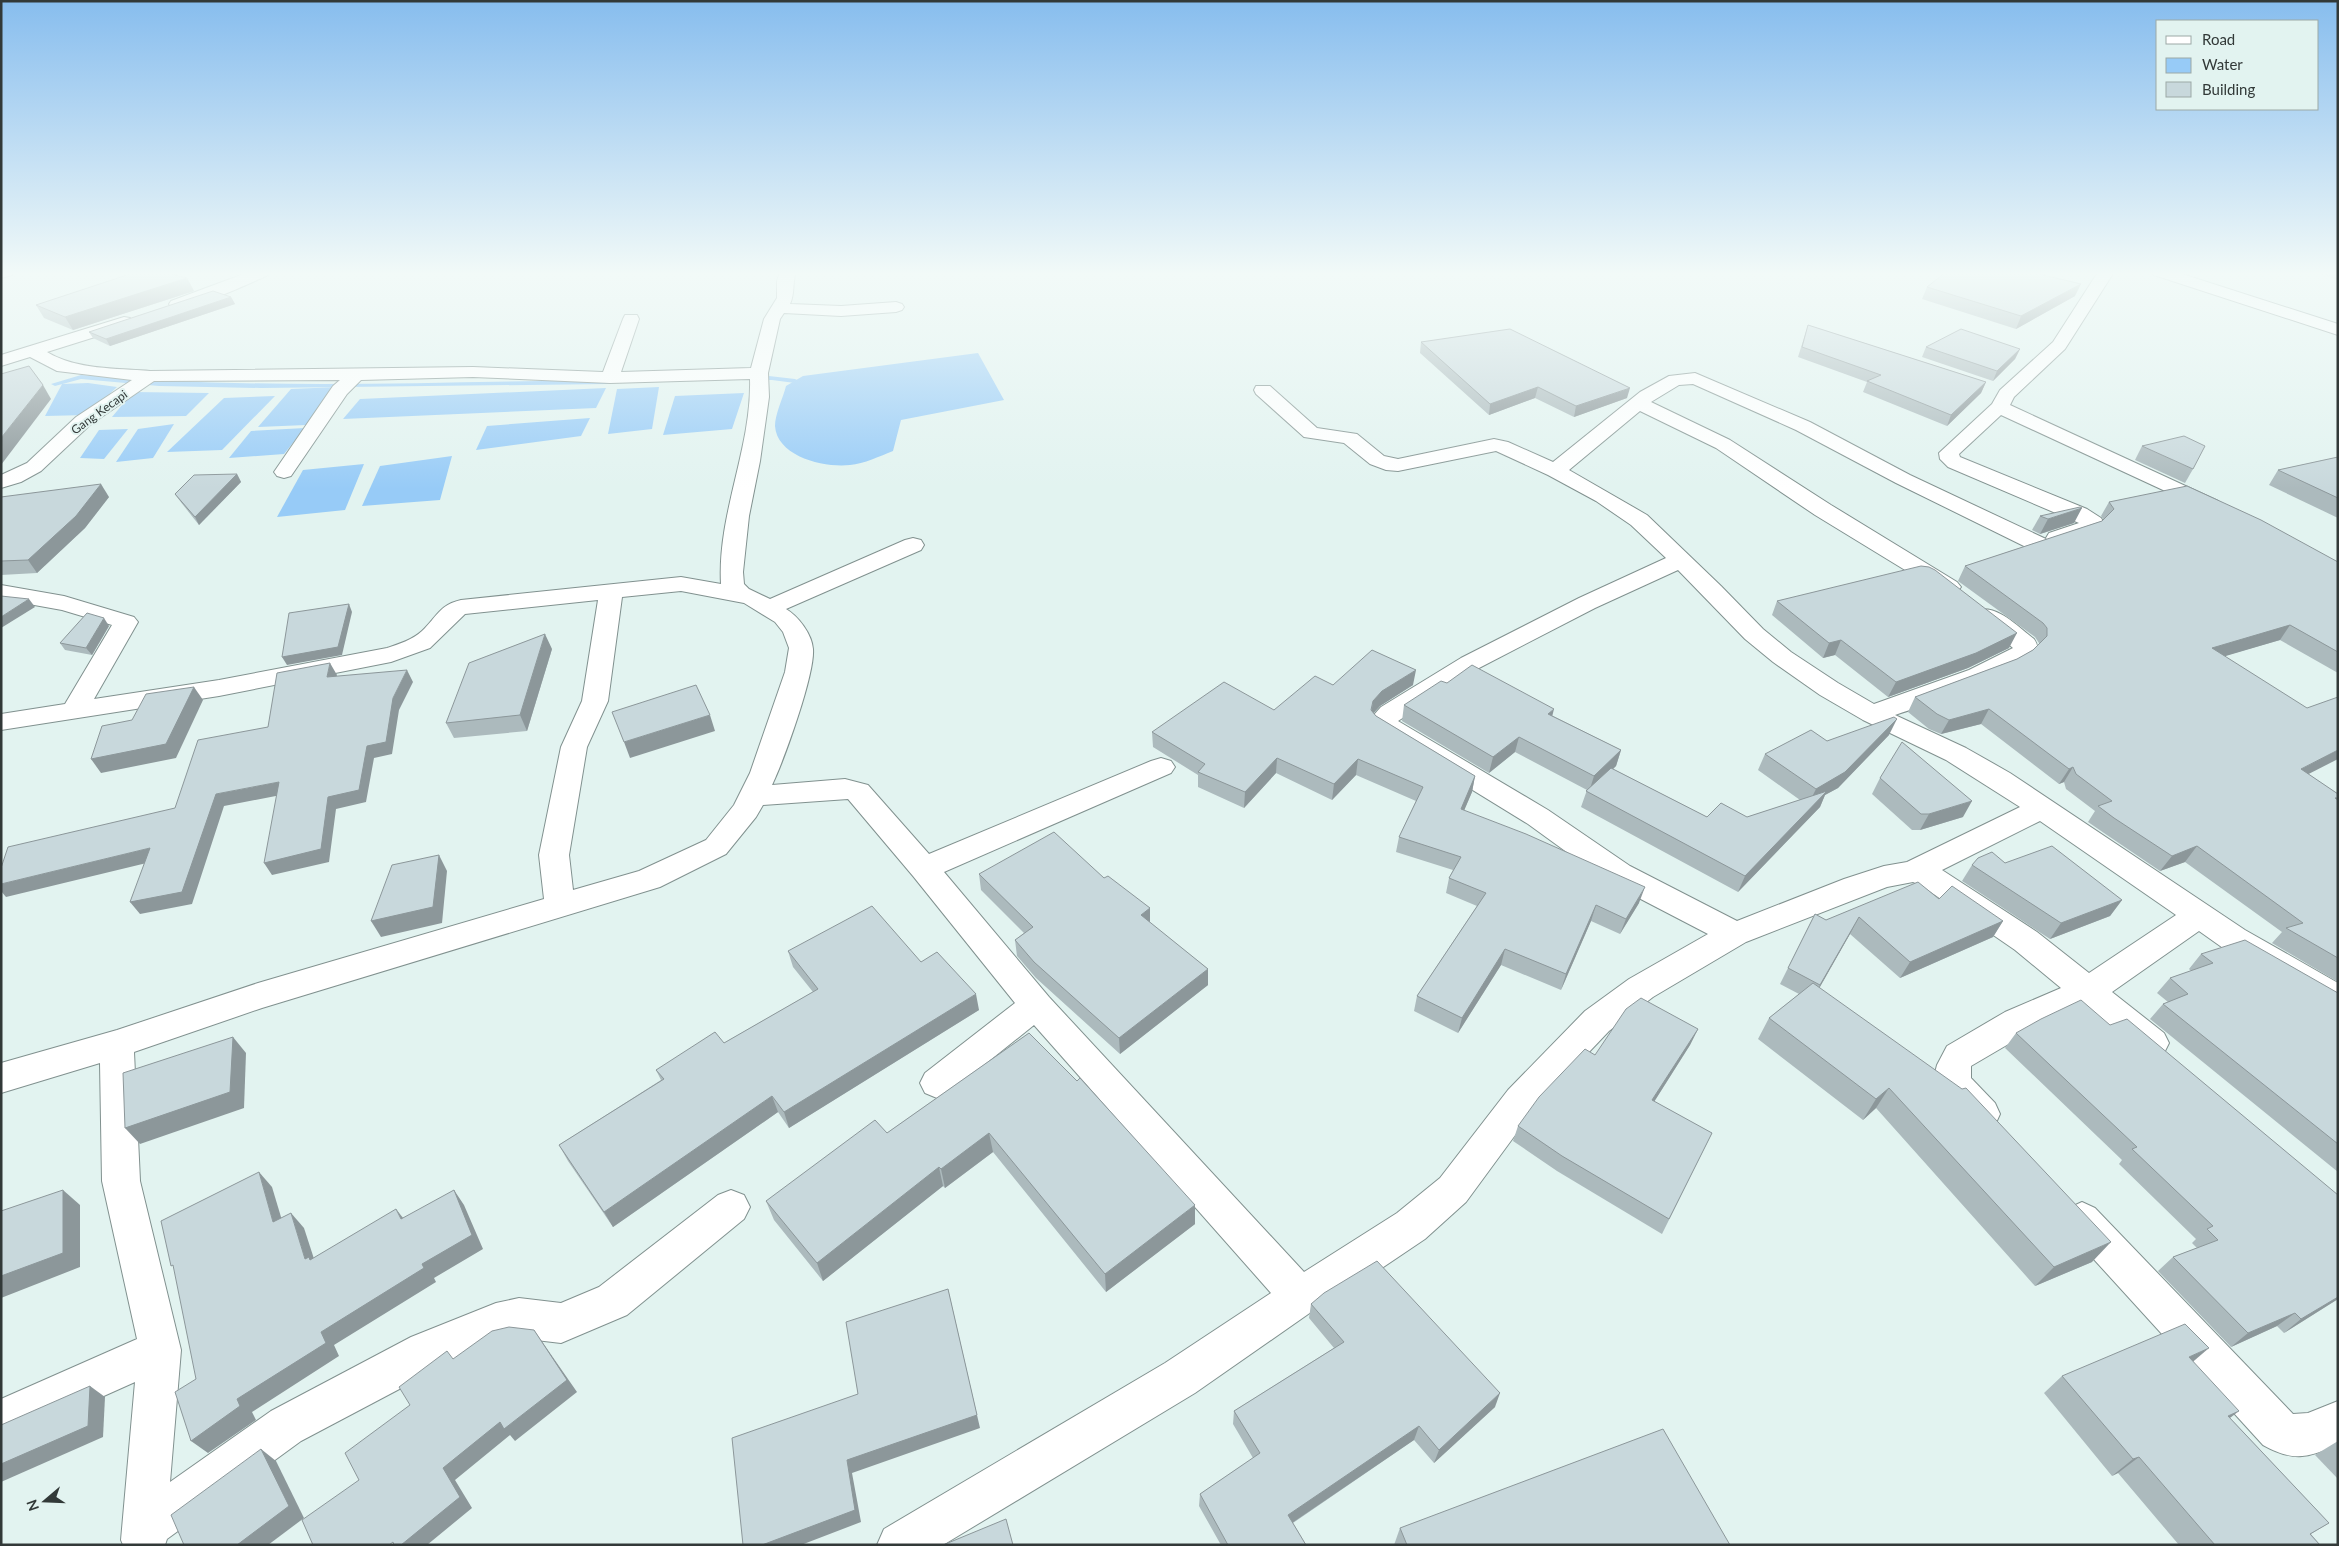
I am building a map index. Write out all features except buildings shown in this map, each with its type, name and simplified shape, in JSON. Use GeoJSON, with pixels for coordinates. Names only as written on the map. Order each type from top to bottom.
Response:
{"type":"FeatureCollection","features":[{"type":"Feature","properties":{"kind":"street"},"geometry":{"type":"LineString","coordinates":[[1,361],[57,344]]}},
{"type":"Feature","properties":{"kind":"street"},"geometry":{"type":"LineString","coordinates":[[610,378],[622,344]]}},
{"type":"Feature","properties":{"kind":"street"},"geometry":{"type":"LineString","coordinates":[[741,594],[733,585],[732,572],[738,516],[758,414],[759,373],[765,344]]}},
{"type":"Feature","properties":{"kind":"street"},"geometry":{"type":"LineString","coordinates":[[2010,554],[2086,528],[2093,523],[2079,514],[1955,464],[1950,459],[1949,453],[2012,408],[2034,370],[2060,344]]}},
{"type":"Feature","properties":{"kind":"street"},"geometry":{"type":"LineString","coordinates":[[34,352],[57,366],[143,381],[350,381],[473,372],[610,378],[759,373]]}},
{"type":"Feature","properties":{"kind":"street"},"geometry":{"type":"LineString","coordinates":[[34,373],[57,366]]}},
{"type":"Feature","properties":{"kind":"street"},"geometry":{"type":"LineString","coordinates":[[1555,471],[1616,420],[1661,386],[1683,378],[1695,378],[1803,426],[1903,479],[2038,544]]}},
{"type":"Feature","properties":{"kind":"street","name":"Gang Kecapi"},"geometry":{"type":"LineString","coordinates":[[1,482],[20,477],[41,463],[75,428],[143,381]]}},
{"type":"Feature","properties":{"kind":"street"},"geometry":{"type":"LineString","coordinates":[[284,472],[292,458],[350,381]]}},
{"type":"Feature","properties":{"kind":"street"},"geometry":{"type":"LineString","coordinates":[[1988,387],[2012,408],[2224,512]]}},
{"type":"Feature","properties":{"kind":"street"},"geometry":{"type":"LineString","coordinates":[[1263,390],[1311,433],[1350,438],[1377,460],[1386,464],[1398,465],[1494,445],[1514,451],[1603,497],[1639,520],[1754,634],[1782,657],[1829,689],[1872,714],[1956,754],[2042,808],[2260,954],[2338,999]]}},
{"type":"Feature","properties":{"kind":"street"},"geometry":{"type":"LineString","coordinates":[[1639,404],[1723,444],[1823,510],[1946,575],[2024,644],[2025,651],[2021,656],[1990,670],[1872,714]]}},
{"type":"Feature","properties":{"kind":"street"},"geometry":{"type":"LineString","coordinates":[[768,608],[913,545]]}},
{"type":"Feature","properties":{"kind":"street"},"geometry":{"type":"LineString","coordinates":[[1680,560],[1587,603],[1470,663],[1390,712],[1384,717],[1384,724],[1538,817],[1619,874],[1735,934]]}},
{"type":"Feature","properties":{"kind":"street"},"geometry":{"type":"LineString","coordinates":[[1,722],[219,688],[390,655],[408,650],[428,638],[448,613],[461,607],[681,584],[741,594],[752,598],[783,617],[794,630],[801,648],[798,672],[764,774],[746,810],[716,847],[649,879],[258,996],[117,1044],[1,1078]]}},
{"type":"Feature","properties":{"kind":"street"},"geometry":{"type":"LineString","coordinates":[[560,906],[554,855],[574,747],[595,701],[611,591]]}},
{"type":"Feature","properties":{"kind":"street"},"geometry":{"type":"LineString","coordinates":[[1,592],[19,594],[100,613],[126,622],[75,709]]}},
{"type":"Feature","properties":{"kind":"street"},"geometry":{"type":"LineString","coordinates":[[924,868],[1161,767]]}},
{"type":"Feature","properties":{"kind":"street"},"geometry":{"type":"LineString","coordinates":[[753,796],[845,788],[858,792],[924,868],[1037,1006],[1300,1296]]}},
{"type":"Feature","properties":{"kind":"street"},"geometry":{"type":"LineString","coordinates":[[900,1545],[1180,1378],[1300,1296],[1356,1263],[1411,1226],[1454,1190],[1520,1101],[1597,1021],[1641,988],[1735,934],[1855,887],[1884,877],[1914,871],[2042,808]]}},
{"type":"Feature","properties":{"kind":"street"},"geometry":{"type":"LineString","coordinates":[[1914,871],[1933,878],[2026,941],[2089,990],[2180,1066]]}},
{"type":"Feature","properties":{"kind":"street"},"geometry":{"type":"LineString","coordinates":[[2004,1137],[1963,1095],[1952,1075],[1953,1065],[1959,1056],[2017,1022],[2089,990],[2200,914]]}},
{"type":"Feature","properties":{"kind":"street"},"geometry":{"type":"LineString","coordinates":[[937,1082],[1017,1018],[1037,1006]]}},
{"type":"Feature","properties":{"kind":"street"},"geometry":{"type":"LineString","coordinates":[[117,1044],[121,1181],[160,1350],[152,1422],[144,1536]]}},
{"type":"Feature","properties":{"kind":"street"},"geometry":{"type":"LineString","coordinates":[[2057,1194],[2278,1430],[2287,1436],[2296,1438],[2338,1422]]}},
{"type":"Feature","properties":{"kind":"street"},"geometry":{"type":"LineString","coordinates":[[144,1536],[286,1426],[426,1352],[496,1323],[519,1318],[561,1323],[582,1316],[613,1301],[731,1207]]}},
{"type":"Feature","properties":{"kind":"street"},"geometry":{"type":"LineString","coordinates":[[1,1421],[160,1350]]}},
{"type":"Feature","properties":{"kind":"water"},"geometry":{"type":"Polygon","coordinates":[[[978,353],[1004,400],[901,420],[893,451],[872,460],[855,464],[828,465],[793,453],[784,446],[778,437],[775,421],[786,386],[803,376],[978,353]]]}},
{"type":"Feature","properties":{"kind":"water"},"geometry":{"type":"Polygon","coordinates":[[[88,383],[117,387],[87,415],[45,416],[62,384],[88,383]]]}},
{"type":"Feature","properties":{"kind":"water"},"geometry":{"type":"Polygon","coordinates":[[[338,387],[306,425],[258,427],[291,389],[338,387]]]}},
{"type":"Feature","properties":{"kind":"water"},"geometry":{"type":"Polygon","coordinates":[[[659,387],[652,429],[608,434],[617,389],[659,387]]]}},
{"type":"Feature","properties":{"kind":"water"},"geometry":{"type":"Polygon","coordinates":[[[606,388],[596,408],[343,419],[360,399],[606,388]]]}},
{"type":"Feature","properties":{"kind":"water"},"geometry":{"type":"Polygon","coordinates":[[[133,392],[209,393],[186,416],[112,417],[133,392]]]}},
{"type":"Feature","properties":{"kind":"water"},"geometry":{"type":"Polygon","coordinates":[[[744,393],[732,429],[663,435],[675,396],[744,393]]]}},
{"type":"Feature","properties":{"kind":"water"},"geometry":{"type":"Polygon","coordinates":[[[275,396],[222,450],[167,452],[224,398],[275,396]]]}},
{"type":"Feature","properties":{"kind":"water"},"geometry":{"type":"Polygon","coordinates":[[[590,418],[581,436],[476,450],[487,426],[590,418]]]}},
{"type":"Feature","properties":{"kind":"water"},"geometry":{"type":"Polygon","coordinates":[[[174,424],[153,458],[116,462],[138,429],[174,424]]]}},
{"type":"Feature","properties":{"kind":"water"},"geometry":{"type":"Polygon","coordinates":[[[305,428],[284,454],[229,458],[251,431],[305,428]]]}},
{"type":"Feature","properties":{"kind":"water"},"geometry":{"type":"Polygon","coordinates":[[[128,429],[104,459],[80,458],[99,430],[128,429]]]}},
{"type":"Feature","properties":{"kind":"water"},"geometry":{"type":"Polygon","coordinates":[[[452,456],[440,500],[362,506],[380,466],[452,456]]]}},
{"type":"Feature","properties":{"kind":"water"},"geometry":{"type":"Polygon","coordinates":[[[364,464],[345,510],[277,517],[303,470],[364,464]]]}},
{"type":"Feature","properties":{"kind":"waterway"},"geometry":{"type":"LineString","coordinates":[[55,384],[81,377],[159,384],[261,386],[607,382]]}},
{"type":"Feature","properties":{"kind":"waterway"},"geometry":{"type":"LineString","coordinates":[[772,378],[795,381]]}}]}
